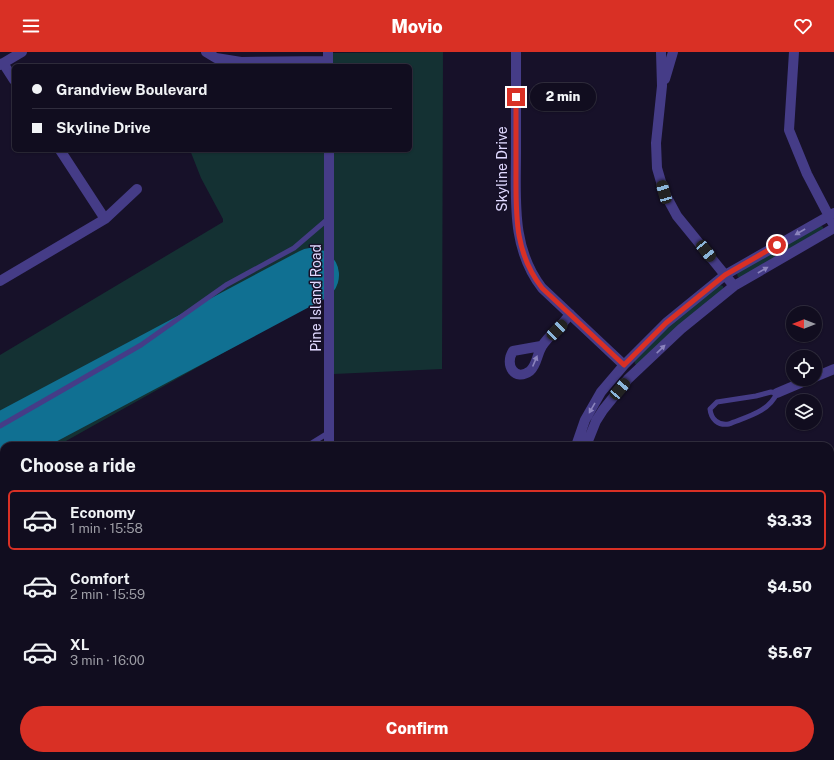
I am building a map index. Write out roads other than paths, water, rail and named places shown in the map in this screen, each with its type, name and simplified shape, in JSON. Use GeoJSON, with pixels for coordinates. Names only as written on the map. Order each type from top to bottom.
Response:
{"type":"FeatureCollection","features":[{"type":"Feature","properties":{"kind":"street"},"geometry":{"type":"LineString","coordinates":[[12,77],[2,64],[22,52]]}},
{"type":"Feature","properties":{"kind":"street"},"geometry":{"type":"LineString","coordinates":[[206,52],[216,58],[240,62],[328,60]]}},
{"type":"Feature","properties":{"kind":"street","name":"Skyline Drive"},"geometry":{"type":"LineString","coordinates":[[516,52],[516,218],[520,241],[527,265],[542,288],[624,365]]}},
{"type":"Feature","properties":{"kind":"street"},"geometry":{"type":"LineString","coordinates":[[661,52],[662,86],[656,143],[657,168],[664,192],[677,216],[734,286]]}},
{"type":"Feature","properties":{"kind":"street"},"geometry":{"type":"LineString","coordinates":[[662,86],[673,52]]}},
{"type":"Feature","properties":{"kind":"street"},"geometry":{"type":"LineString","coordinates":[[588,442],[596,421],[603,410],[628,379],[682,329],[734,286],[834,228],[831,214],[807,174],[789,130],[794,52]]}},
{"type":"Feature","properties":{"kind":"street"},"geometry":{"type":"LineString","coordinates":[[61,152],[105,219]]}},
{"type":"Feature","properties":{"kind":"street","name":"Pine Island Road"},"geometry":{"type":"LineString","coordinates":[[329,152],[329,442]]}},
{"type":"Feature","properties":{"kind":"street"},"geometry":{"type":"LineString","coordinates":[[0,281],[105,219],[137,189]]}},
{"type":"Feature","properties":{"kind":"street"},"geometry":{"type":"LineString","coordinates":[[577,442],[585,420],[601,392],[624,365],[666,323],[725,275],[831,214]]}},
{"type":"Feature","properties":{"kind":"street"},"geometry":{"type":"LineString","coordinates":[[541,346],[565,322],[570,314]]}},
{"type":"Feature","properties":{"kind":"street"},"geometry":{"type":"LineString","coordinates":[[822,374],[834,369]]}},
{"type":"Feature","properties":{"kind":"street"},"geometry":{"type":"LineString","coordinates":[[777,393],[794,386]]}},
{"type":"Feature","properties":{"kind":"lane"},"geometry":{"type":"LineString","coordinates":[[0,426],[141,345],[226,285],[294,248],[329,218]]}},
{"type":"Feature","properties":{"kind":"lane"},"geometry":{"type":"LineString","coordinates":[[771,392],[777,393],[764,408],[729,424],[719,424],[711,414],[710,409],[717,402],[756,396],[771,392]]}},
{"type":"Feature","properties":{"kind":"lane"},"geometry":{"type":"LineString","coordinates":[[313,442],[329,432]]}}]}
